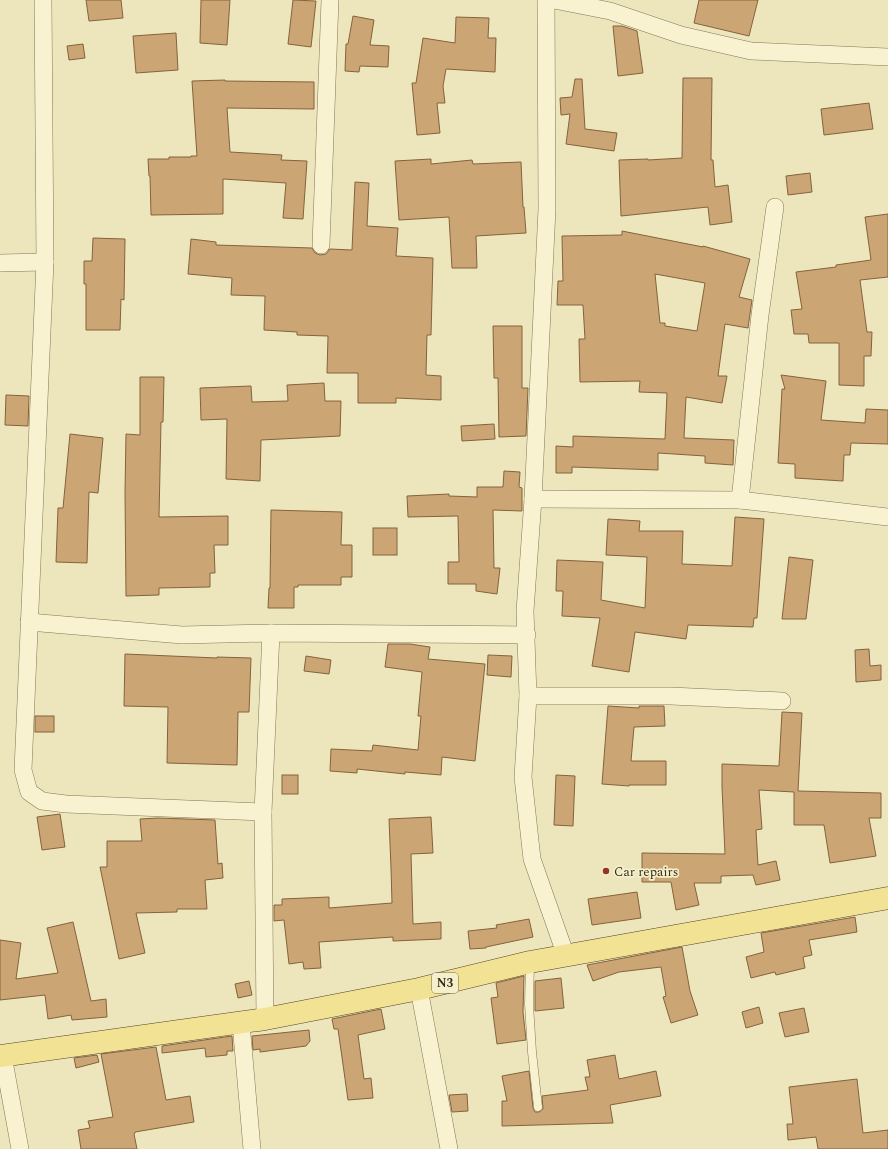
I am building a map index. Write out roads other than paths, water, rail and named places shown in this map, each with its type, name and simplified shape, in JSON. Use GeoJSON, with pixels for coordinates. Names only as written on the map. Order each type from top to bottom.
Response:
{"type":"FeatureCollection","features":[{"type":"Feature","properties":{"kind":"main road","name":"N3"},"geometry":{"type":"LineString","coordinates":[[1,1056],[265,1019],[419,989],[530,962],[888,898]]}},
{"type":"Feature","properties":{"kind":"street"},"geometry":{"type":"LineString","coordinates":[[43,0],[45,262],[23,770],[29,792],[42,801],[66,804],[263,812]]}},
{"type":"Feature","properties":{"kind":"street"},"geometry":{"type":"LineString","coordinates":[[321,245],[330,0]]}},
{"type":"Feature","properties":{"kind":"street"},"geometry":{"type":"LineString","coordinates":[[546,0],[547,210],[533,499],[525,611],[528,696],[523,777],[532,859],[566,956]]}},
{"type":"Feature","properties":{"kind":"street"},"geometry":{"type":"LineString","coordinates":[[554,0],[610,12],[681,36],[751,51],[888,57]]}},
{"type":"Feature","properties":{"kind":"street"},"geometry":{"type":"LineString","coordinates":[[740,500],[760,315],[775,207]]}},
{"type":"Feature","properties":{"kind":"street"},"geometry":{"type":"LineString","coordinates":[[0,263],[45,262]]}},
{"type":"Feature","properties":{"kind":"street"},"geometry":{"type":"LineString","coordinates":[[533,499],[740,500],[888,517]]}},
{"type":"Feature","properties":{"kind":"street"},"geometry":{"type":"LineString","coordinates":[[29,622],[182,634],[271,633],[527,635]]}},
{"type":"Feature","properties":{"kind":"street"},"geometry":{"type":"LineString","coordinates":[[265,1019],[263,812],[271,633]]}},
{"type":"Feature","properties":{"kind":"street"},"geometry":{"type":"LineString","coordinates":[[528,696],[671,696],[782,701]]}},
{"type":"Feature","properties":{"kind":"street"},"geometry":{"type":"LineString","coordinates":[[419,989],[449,1149]]}},
{"type":"Feature","properties":{"kind":"street"},"geometry":{"type":"LineString","coordinates":[[241,1023],[252,1149]]}},
{"type":"Feature","properties":{"kind":"street"},"geometry":{"type":"LineString","coordinates":[[1,1056],[20,1149]]}},
{"type":"Feature","properties":{"kind":"lane"},"geometry":{"type":"LineString","coordinates":[[530,962],[529,1004],[538,1107]]}},
{"type":"Feature","properties":{"kind":"place","name":"Car repairs"},"geometry":{"type":"Point","coordinates":[606,871]}}]}
